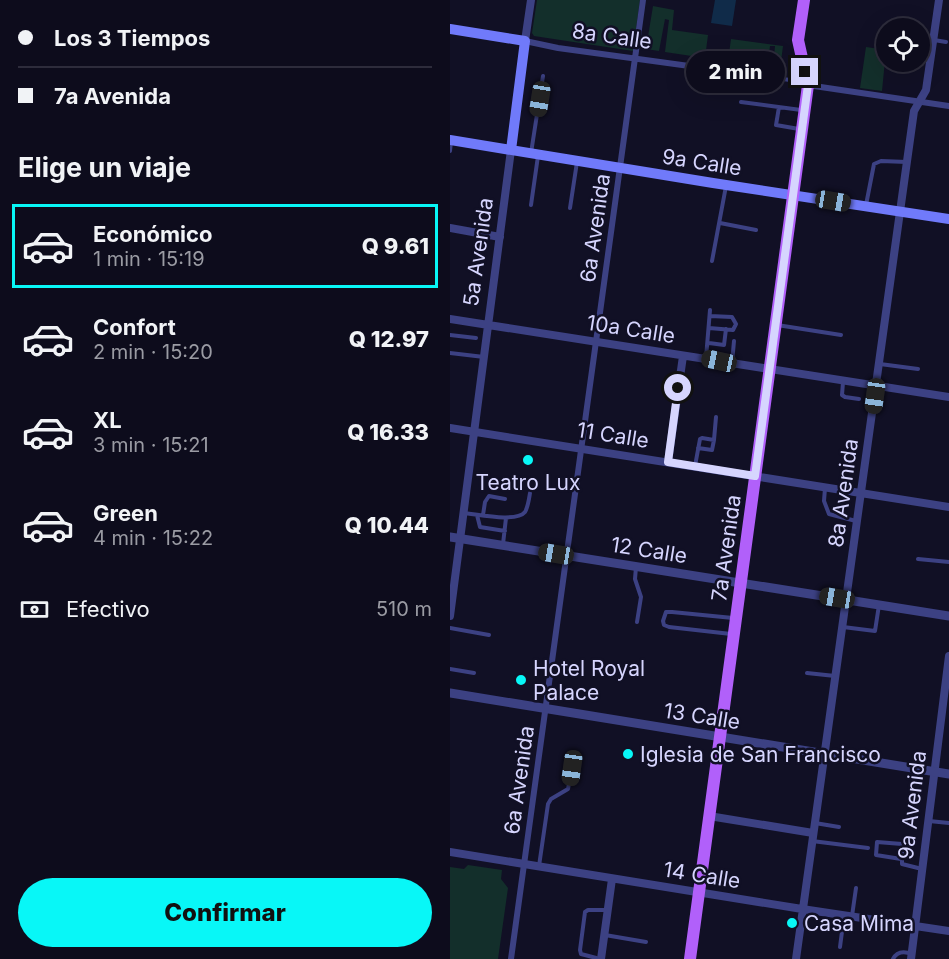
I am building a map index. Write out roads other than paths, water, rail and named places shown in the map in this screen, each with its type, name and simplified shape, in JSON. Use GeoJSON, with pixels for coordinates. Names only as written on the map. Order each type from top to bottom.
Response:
{"type":"FeatureCollection","features":[{"type":"Feature","properties":{"kind":"main road","name":"7a Avenida"},"geometry":{"type":"LineString","coordinates":[[690,959],[805,110],[808,82],[798,40],[804,0]]}},
{"type":"Feature","properties":{"kind":"main road","name":"8a Calle"},"geometry":{"type":"LineString","coordinates":[[450,29],[525,41]]}},
{"type":"Feature","properties":{"kind":"main road","name":"5a Avenida"},"geometry":{"type":"LineString","coordinates":[[511,150],[525,41]]}},
{"type":"Feature","properties":{"kind":"main road","name":"9a Calle"},"geometry":{"type":"LineString","coordinates":[[450,140],[471,147],[511,150],[727,186],[949,219]]}},
{"type":"Feature","properties":{"kind":"street","name":"5a Avenida"},"geometry":{"type":"LineString","coordinates":[[525,41],[531,0]]}},
{"type":"Feature","properties":{"kind":"street","name":"6a Avenida"},"geometry":{"type":"LineString","coordinates":[[511,959],[643,0]]}},
{"type":"Feature","properties":{"kind":"street","name":"8a Avenida"},"geometry":{"type":"LineString","coordinates":[[796,959],[914,111],[926,90],[939,0]]}},
{"type":"Feature","properties":{"kind":"street","name":"8a Calle"},"geometry":{"type":"LineString","coordinates":[[525,41],[558,48],[769,77]]}},
{"type":"Feature","properties":{"kind":"street","name":"8a Calle"},"geometry":{"type":"LineString","coordinates":[[808,82],[814,86],[949,106]]}},
{"type":"Feature","properties":{"kind":"street","name":"5a Avenida"},"geometry":{"type":"LineString","coordinates":[[450,616],[455,538],[463,513],[511,150]]}},
{"type":"Feature","properties":{"kind":"street"},"geometry":{"type":"LineString","coordinates":[[450,228],[500,237]]}},
{"type":"Feature","properties":{"kind":"street","name":"10a Calle"},"geometry":{"type":"LineString","coordinates":[[450,319],[949,397]]}},
{"type":"Feature","properties":{"kind":"street"},"geometry":{"type":"LineString","coordinates":[[668,462],[683,356]]}},
{"type":"Feature","properties":{"kind":"street","name":"11 Calle"},"geometry":{"type":"LineString","coordinates":[[450,428],[949,507]]}},
{"type":"Feature","properties":{"kind":"street","name":"12 Calle"},"geometry":{"type":"LineString","coordinates":[[455,538],[949,616]]}},
{"type":"Feature","properties":{"kind":"street","name":"9a Avenida"},"geometry":{"type":"LineString","coordinates":[[912,956],[949,656]]}},
{"type":"Feature","properties":{"kind":"street","name":"13 Calle"},"geometry":{"type":"LineString","coordinates":[[450,693],[949,774]]}},
{"type":"Feature","properties":{"kind":"street"},"geometry":{"type":"LineString","coordinates":[[710,816],[812,837]]}},
{"type":"Feature","properties":{"kind":"street","name":"14 Calle"},"geometry":{"type":"LineString","coordinates":[[450,852],[949,931]]}},
{"type":"Feature","properties":{"kind":"street"},"geometry":{"type":"LineString","coordinates":[[601,959],[612,879]]}},
{"type":"Feature","properties":{"kind":"lane"},"geometry":{"type":"LineString","coordinates":[[933,40],[946,42]]}},
{"type":"Feature","properties":{"kind":"lane"},"geometry":{"type":"LineString","coordinates":[[769,77],[771,58]]}},
{"type":"Feature","properties":{"kind":"lane"},"geometry":{"type":"LineString","coordinates":[[531,205],[543,76]]}},
{"type":"Feature","properties":{"kind":"lane","name":"8a Calle"},"geometry":{"type":"LineString","coordinates":[[769,77],[808,82]]}},
{"type":"Feature","properties":{"kind":"lane"},"geometry":{"type":"LineString","coordinates":[[741,102],[805,110]]}},
{"type":"Feature","properties":{"kind":"lane"},"geometry":{"type":"LineString","coordinates":[[779,107],[777,125],[802,129]]}},
{"type":"Feature","properties":{"kind":"lane"},"geometry":{"type":"LineString","coordinates":[[450,140],[450,151]]}},
{"type":"Feature","properties":{"kind":"lane"},"geometry":{"type":"LineString","coordinates":[[570,208],[577,161]]}},
{"type":"Feature","properties":{"kind":"lane"},"geometry":{"type":"LineString","coordinates":[[866,206],[874,164],[881,161],[907,162]]}},
{"type":"Feature","properties":{"kind":"lane"},"geometry":{"type":"LineString","coordinates":[[712,261],[727,186]]}},
{"type":"Feature","properties":{"kind":"lane"},"geometry":{"type":"LineString","coordinates":[[720,223],[756,230]]}},
{"type":"Feature","properties":{"kind":"lane"},"geometry":{"type":"LineString","coordinates":[[706,359],[710,310]]}},
{"type":"Feature","properties":{"kind":"lane"},"geometry":{"type":"LineString","coordinates":[[709,328],[733,330],[735,327],[732,317],[710,316]]}},
{"type":"Feature","properties":{"kind":"lane"},"geometry":{"type":"LineString","coordinates":[[776,325],[841,335]]}},
{"type":"Feature","properties":{"kind":"lane"},"geometry":{"type":"LineString","coordinates":[[708,343],[724,345],[726,329]]}},
{"type":"Feature","properties":{"kind":"lane"},"geometry":{"type":"LineString","coordinates":[[450,335],[476,338]]}},
{"type":"Feature","properties":{"kind":"lane"},"geometry":{"type":"LineString","coordinates":[[732,364],[734,341]]}},
{"type":"Feature","properties":{"kind":"lane"},"geometry":{"type":"LineString","coordinates":[[450,353],[483,357]]}},
{"type":"Feature","properties":{"kind":"lane"},"geometry":{"type":"LineString","coordinates":[[879,364],[918,369]]}},
{"type":"Feature","properties":{"kind":"lane"},"geometry":{"type":"LineString","coordinates":[[843,382],[842,395],[845,398],[859,399]]}},
{"type":"Feature","properties":{"kind":"lane"},"geometry":{"type":"LineString","coordinates":[[698,448],[712,450],[716,417]]}},
{"type":"Feature","properties":{"kind":"lane"},"geometry":{"type":"LineString","coordinates":[[695,466],[700,439],[714,440]]}},
{"type":"Feature","properties":{"kind":"lane"},"geometry":{"type":"LineString","coordinates":[[825,488],[824,501],[829,514],[857,521]]}},
{"type":"Feature","properties":{"kind":"lane"},"geometry":{"type":"LineString","coordinates":[[463,513],[506,518],[522,515],[526,511],[530,493]]}},
{"type":"Feature","properties":{"kind":"lane"},"geometry":{"type":"LineString","coordinates":[[483,515],[485,502],[489,496],[505,499]]}},
{"type":"Feature","properties":{"kind":"lane"},"geometry":{"type":"LineString","coordinates":[[477,514],[480,527],[505,531]]}},
{"type":"Feature","properties":{"kind":"lane"},"geometry":{"type":"LineString","coordinates":[[503,545],[506,518]]}},
{"type":"Feature","properties":{"kind":"lane"},"geometry":{"type":"LineString","coordinates":[[918,558],[949,562]]}},
{"type":"Feature","properties":{"kind":"lane"},"geometry":{"type":"LineString","coordinates":[[636,566],[635,579],[641,597],[637,622]]}},
{"type":"Feature","properties":{"kind":"lane"},"geometry":{"type":"LineString","coordinates":[[843,627],[874,631],[879,605]]}},
{"type":"Feature","properties":{"kind":"lane"},"geometry":{"type":"LineString","coordinates":[[734,635],[669,627],[664,625],[663,616],[666,612],[672,612],[736,618]]}},
{"type":"Feature","properties":{"kind":"lane"},"geometry":{"type":"LineString","coordinates":[[450,628],[489,635]]}},
{"type":"Feature","properties":{"kind":"lane"},"geometry":{"type":"LineString","coordinates":[[450,669],[474,673]]}},
{"type":"Feature","properties":{"kind":"lane"},"geometry":{"type":"LineString","coordinates":[[807,674],[836,676]]}},
{"type":"Feature","properties":{"kind":"lane"},"geometry":{"type":"LineString","coordinates":[[539,867],[548,804],[550,799],[568,789],[572,768]]}},
{"type":"Feature","properties":{"kind":"lane"},"geometry":{"type":"LineString","coordinates":[[928,820],[949,823]]}},
{"type":"Feature","properties":{"kind":"lane"},"geometry":{"type":"LineString","coordinates":[[814,823],[839,827]]}},
{"type":"Feature","properties":{"kind":"lane"},"geometry":{"type":"LineString","coordinates":[[812,837],[868,848]]}},
{"type":"Feature","properties":{"kind":"lane"},"geometry":{"type":"LineString","coordinates":[[901,859],[876,855],[877,842],[902,844],[901,859],[905,866],[923,870]]}},
{"type":"Feature","properties":{"kind":"lane"},"geometry":{"type":"LineString","coordinates":[[840,947],[856,888]]}},
{"type":"Feature","properties":{"kind":"lane"},"geometry":{"type":"LineString","coordinates":[[601,959],[581,954],[585,912],[608,910]]}},
{"type":"Feature","properties":{"kind":"lane"},"geometry":{"type":"LineString","coordinates":[[604,935],[646,942]]}},
{"type":"Feature","properties":{"kind":"lane"},"geometry":{"type":"LineString","coordinates":[[893,959],[896,954],[902,952],[912,956]]}},
{"type":"Feature","properties":{"kind":"water"},"geometry":{"type":"Polygon","coordinates":[[[715,0],[736,0],[732,26],[711,23],[715,0]]]}},
{"type":"Feature","properties":{"kind":"place","name":"Teatro Lux"},"geometry":{"type":"Point","coordinates":[528,460]}},
{"type":"Feature","properties":{"kind":"place","name":"Hotel Royal Palace"},"geometry":{"type":"Point","coordinates":[521,680]}},
{"type":"Feature","properties":{"kind":"place","name":"Iglesia de San Francisco"},"geometry":{"type":"Point","coordinates":[628,754]}},
{"type":"Feature","properties":{"kind":"place","name":"Casa Mima"},"geometry":{"type":"Point","coordinates":[792,923]}}]}
